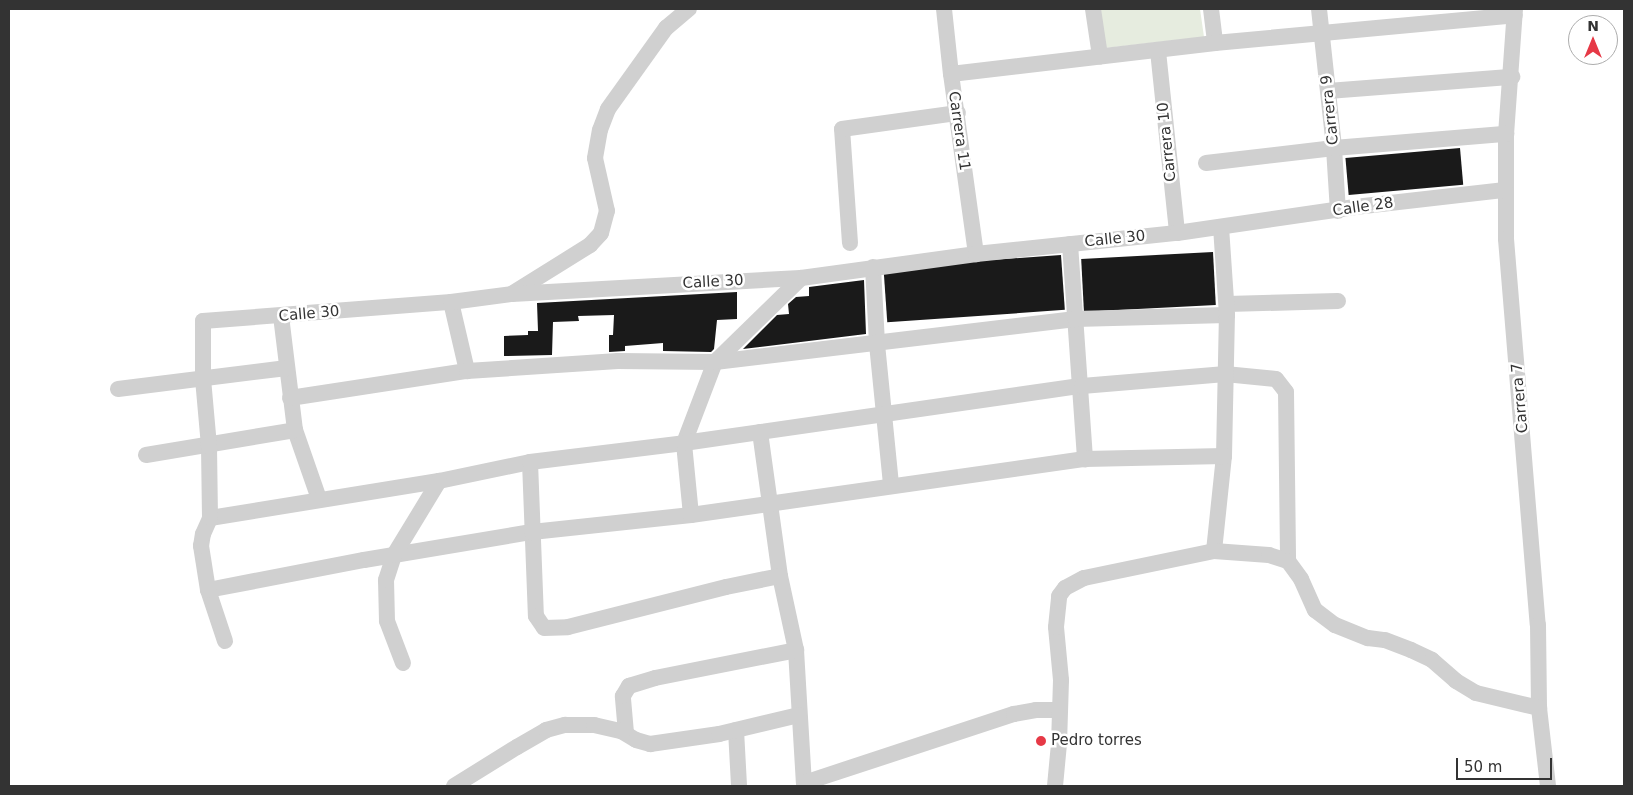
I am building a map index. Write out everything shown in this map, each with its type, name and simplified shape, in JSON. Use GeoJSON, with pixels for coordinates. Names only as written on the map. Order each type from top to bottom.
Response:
{"type":"FeatureCollection","features":[{"type":"Feature","properties":{"kind":"street"},"geometry":{"type":"LineString","coordinates":[[512,294],[590,245],[601,233],[607,211],[595,158],[600,130],[608,109],[666,28],[689,9]]}},
{"type":"Feature","properties":{"kind":"street","name":"Carrera 11"},"geometry":{"type":"LineString","coordinates":[[944,9],[976,254]]}},
{"type":"Feature","properties":{"kind":"street"},"geometry":{"type":"LineString","coordinates":[[1094,9],[1100,56]]}},
{"type":"Feature","properties":{"kind":"street"},"geometry":{"type":"LineString","coordinates":[[1211,9],[1215,43]]}},
{"type":"Feature","properties":{"kind":"street","name":"Carrera 9"},"geometry":{"type":"LineString","coordinates":[[1319,9],[1334,148],[1338,210]]}},
{"type":"Feature","properties":{"kind":"street"},"geometry":{"type":"LineString","coordinates":[[951,74],[1215,43],[1515,12]]}},
{"type":"Feature","properties":{"kind":"street","name":"Carrera 7"},"geometry":{"type":"LineString","coordinates":[[1515,12],[1512,77],[1506,134],[1506,239],[1538,626],[1539,708],[1548,786]]}},
{"type":"Feature","properties":{"kind":"street","name":"Carrera 10"},"geometry":{"type":"LineString","coordinates":[[1158,51],[1177,233]]}},
{"type":"Feature","properties":{"kind":"street"},"geometry":{"type":"LineString","coordinates":[[1328,91],[1512,77]]}},
{"type":"Feature","properties":{"kind":"street"},"geometry":{"type":"LineString","coordinates":[[850,242],[842,129],[958,113]]}},
{"type":"Feature","properties":{"kind":"street"},"geometry":{"type":"LineString","coordinates":[[1206,163],[1334,148],[1506,134]]}},
{"type":"Feature","properties":{"kind":"street","name":"Calle 28"},"geometry":{"type":"LineString","coordinates":[[1221,227],[1338,210],[1505,190]]}},
{"type":"Feature","properties":{"kind":"street"},"geometry":{"type":"LineString","coordinates":[[1214,551],[1224,456],[1227,310],[1221,227]]}},
{"type":"Feature","properties":{"kind":"street","name":"Calle 30"},"geometry":{"type":"LineString","coordinates":[[203,379],[203,321],[451,302],[512,294],[801,278],[976,254],[1221,227]]}},
{"type":"Feature","properties":{"kind":"street"},"geometry":{"type":"LineString","coordinates":[[1070,244],[1082,386],[1085,459]]}},
{"type":"Feature","properties":{"kind":"street"},"geometry":{"type":"LineString","coordinates":[[873,268],[877,344],[891,485]]}},
{"type":"Feature","properties":{"kind":"street"},"geometry":{"type":"LineString","coordinates":[[690,515],[684,443],[715,362],[801,278]]}},
{"type":"Feature","properties":{"kind":"street"},"geometry":{"type":"LineString","coordinates":[[290,398],[467,371],[618,361],[715,362],[1075,320],[1338,301]]}},
{"type":"Feature","properties":{"kind":"street"},"geometry":{"type":"LineString","coordinates":[[451,302],[467,371]]}},
{"type":"Feature","properties":{"kind":"street"},"geometry":{"type":"LineString","coordinates":[[281,316],[295,430],[319,500]]}},
{"type":"Feature","properties":{"kind":"street"},"geometry":{"type":"LineString","coordinates":[[118,389],[287,368]]}},
{"type":"Feature","properties":{"kind":"street"},"geometry":{"type":"LineString","coordinates":[[210,518],[439,481],[530,462],[684,443],[1082,386],[1225,374],[1276,379],[1286,392],[1288,561]]}},
{"type":"Feature","properties":{"kind":"street"},"geometry":{"type":"LineString","coordinates":[[203,379],[209,446],[210,518],[202,534],[201,546],[208,590],[225,641]]}},
{"type":"Feature","properties":{"kind":"street"},"geometry":{"type":"LineString","coordinates":[[146,455],[209,446],[295,430]]}},
{"type":"Feature","properties":{"kind":"street"},"geometry":{"type":"LineString","coordinates":[[760,432],[780,576],[796,650],[804,783],[1014,714],[1036,710],[1060,710]]}},
{"type":"Feature","properties":{"kind":"street"},"geometry":{"type":"LineString","coordinates":[[208,590],[394,555],[532,532],[690,515],[1085,459],[1224,456]]}},
{"type":"Feature","properties":{"kind":"street"},"geometry":{"type":"LineString","coordinates":[[530,462],[536,616],[544,628],[568,627],[726,587],[780,576]]}},
{"type":"Feature","properties":{"kind":"street"},"geometry":{"type":"LineString","coordinates":[[403,663],[387,621],[386,580],[394,555],[439,481]]}},
{"type":"Feature","properties":{"kind":"street"},"geometry":{"type":"LineString","coordinates":[[1055,786],[1061,680],[1056,608],[1065,588],[1084,578],[1214,551],[1269,555],[1288,561],[1302,579],[1315,610],[1335,625],[1368,638],[1385,640],[1432,660],[1456,681],[1476,693],[1539,708]]}},
{"type":"Feature","properties":{"kind":"street"},"geometry":{"type":"LineString","coordinates":[[626,733],[623,696],[629,686],[655,678],[796,650]]}},
{"type":"Feature","properties":{"kind":"street"},"geometry":{"type":"LineString","coordinates":[[454,786],[546,730],[565,725],[594,726],[626,733],[636,740],[650,744],[736,730],[799,715]]}},
{"type":"Feature","properties":{"kind":"street"},"geometry":{"type":"LineString","coordinates":[[736,730],[739,786]]}},
{"type":"Feature","properties":{"kind":"shaded area"},"geometry":{"type":"Polygon","coordinates":[[[1100,9],[1200,9],[1204,37],[1105,48],[1100,9]]]}},
{"type":"Feature","properties":{"kind":"building"},"geometry":{"type":"Polygon","coordinates":[[[1460,148],[1463,185],[1349,195],[1345,158],[1460,148]]]}},
{"type":"Feature","properties":{"kind":"building"},"geometry":{"type":"Polygon","coordinates":[[[1213,252],[1216,305],[1084,312],[1081,259],[1213,252]]]}},
{"type":"Feature","properties":{"kind":"building"},"geometry":{"type":"Polygon","coordinates":[[[1061,255],[1065,310],[887,322],[883,267],[1061,255]]]}},
{"type":"Feature","properties":{"kind":"building"},"geometry":{"type":"Polygon","coordinates":[[[864,280],[866,334],[743,349],[777,315],[789,314],[788,304],[796,297],[809,296],[809,287],[864,280]]]}},
{"type":"Feature","properties":{"kind":"building"},"geometry":{"type":"Polygon","coordinates":[[[737,292],[737,319],[717,320],[714,349],[711,352],[663,351],[663,343],[625,346],[625,351],[609,352],[609,335],[613,335],[614,315],[578,316],[579,321],[553,322],[552,355],[504,356],[504,336],[528,335],[528,331],[538,331],[537,303],[737,292]]]}},
{"type":"Feature","properties":{"kind":"place","name":"Pedro torres"},"geometry":{"type":"Point","coordinates":[1041,741]}}]}
